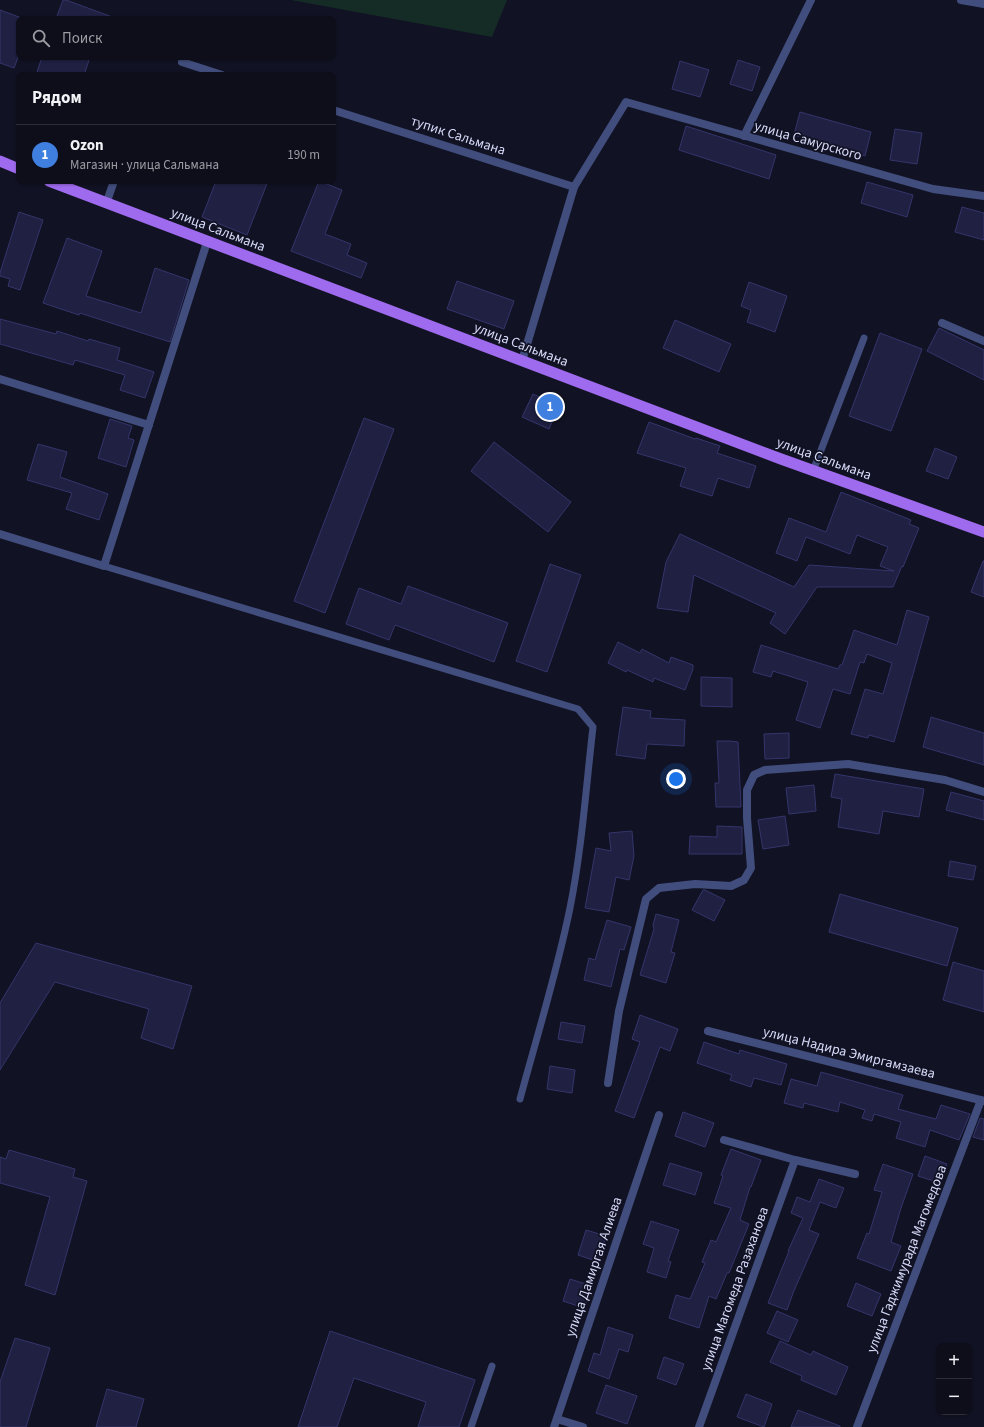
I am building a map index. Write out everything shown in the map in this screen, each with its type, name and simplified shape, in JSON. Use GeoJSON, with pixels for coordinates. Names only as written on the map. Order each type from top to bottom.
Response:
{"type":"FeatureCollection","features":[{"type":"Feature","properties":{"kind":"main road"},"geometry":{"type":"LineString","coordinates":[[0,161],[16,167]]}},
{"type":"Feature","properties":{"kind":"main road","name":"улица Сальмана"},"geometry":{"type":"LineString","coordinates":[[56,184],[813,471],[984,532]]}},
{"type":"Feature","properties":{"kind":"street"},"geometry":{"type":"LineString","coordinates":[[744,136],[811,0]]}},
{"type":"Feature","properties":{"kind":"street"},"geometry":{"type":"LineString","coordinates":[[961,0],[984,4]]}},
{"type":"Feature","properties":{"kind":"street"},"geometry":{"type":"LineString","coordinates":[[182,62],[213,72]]}},
{"type":"Feature","properties":{"kind":"street","name":"улица Самурского"},"geometry":{"type":"LineString","coordinates":[[574,187],[626,102],[933,190],[984,196]]}},
{"type":"Feature","properties":{"kind":"street","name":"тупик Сальмана"},"geometry":{"type":"LineString","coordinates":[[336,111],[574,187]]}},
{"type":"Feature","properties":{"kind":"street"},"geometry":{"type":"LineString","coordinates":[[106,204],[113,184]]}},
{"type":"Feature","properties":{"kind":"street"},"geometry":{"type":"LineString","coordinates":[[522,361],[574,187]]}},
{"type":"Feature","properties":{"kind":"street"},"geometry":{"type":"LineString","coordinates":[[0,534],[104,566],[207,242]]}},
{"type":"Feature","properties":{"kind":"street"},"geometry":{"type":"LineString","coordinates":[[942,323],[984,340]]}},
{"type":"Feature","properties":{"kind":"street"},"geometry":{"type":"LineString","coordinates":[[0,379],[149,425]]}},
{"type":"Feature","properties":{"kind":"street"},"geometry":{"type":"LineString","coordinates":[[608,1083],[618,1011],[646,899],[660,888],[695,884],[731,886],[744,880],[751,868],[747,818],[747,790],[754,775],[765,770],[848,764],[945,780],[984,792]]}},
{"type":"Feature","properties":{"kind":"street","name":"улица Надира Эмиргамзаева"},"geometry":{"type":"LineString","coordinates":[[708,1031],[983,1100]]}},
{"type":"Feature","properties":{"kind":"street","name":"улица Гаджимурада Магомедова"},"geometry":{"type":"LineString","coordinates":[[857,1427],[983,1100]]}},
{"type":"Feature","properties":{"kind":"street","name":"улица Дамиргая Алиева"},"geometry":{"type":"LineString","coordinates":[[555,1423],[659,1115]]}},
{"type":"Feature","properties":{"kind":"street"},"geometry":{"type":"LineString","coordinates":[[724,1140],[795,1160],[854,1174]]}},
{"type":"Feature","properties":{"kind":"street","name":"улица Магомеда Разаханова"},"geometry":{"type":"LineString","coordinates":[[699,1427],[795,1160]]}},
{"type":"Feature","properties":{"kind":"street"},"geometry":{"type":"LineString","coordinates":[[555,1423],[583,1427]]}},
{"type":"Feature","properties":{"kind":"lane"},"geometry":{"type":"LineString","coordinates":[[813,471],[864,338]]}},
{"type":"Feature","properties":{"kind":"lane"},"geometry":{"type":"LineString","coordinates":[[104,566],[578,709],[593,727],[579,850],[570,908],[520,1099]]}},
{"type":"Feature","properties":{"kind":"lane"},"geometry":{"type":"LineString","coordinates":[[471,1427],[492,1366]]}},
{"type":"Feature","properties":{"kind":"green space"},"geometry":{"type":"Polygon","coordinates":[[[291,0],[507,0],[492,37],[291,0]]]}},
{"type":"Feature","properties":{"kind":"building"},"geometry":{"type":"Polygon","coordinates":[[[63,0],[66,0],[110,16],[57,16],[63,0]]]}},
{"type":"Feature","properties":{"kind":"building"},"geometry":{"type":"Polygon","coordinates":[[[0,10],[16,16],[17,60],[14,68],[0,63],[0,10]]]}},
{"type":"Feature","properties":{"kind":"building"},"geometry":{"type":"Polygon","coordinates":[[[41,60],[89,60],[85,72],[37,72],[41,60]]]}},
{"type":"Feature","properties":{"kind":"building"},"geometry":{"type":"Polygon","coordinates":[[[738,60],[760,67],[752,91],[730,84],[738,60]]]}},
{"type":"Feature","properties":{"kind":"building"},"geometry":{"type":"Polygon","coordinates":[[[680,61],[709,70],[700,97],[672,89],[680,61]]]}},
{"type":"Feature","properties":{"kind":"building"},"geometry":{"type":"Polygon","coordinates":[[[800,112],[871,132],[865,156],[794,135],[800,112]]]}},
{"type":"Feature","properties":{"kind":"building"},"geometry":{"type":"Polygon","coordinates":[[[686,126],[776,155],[769,179],[679,150],[686,126]]]}},
{"type":"Feature","properties":{"kind":"building"},"geometry":{"type":"Polygon","coordinates":[[[895,129],[922,133],[917,164],[890,160],[895,129]]]}},
{"type":"Feature","properties":{"kind":"building"},"geometry":{"type":"Polygon","coordinates":[[[867,182],[913,195],[907,217],[861,203],[867,182]]]}},
{"type":"Feature","properties":{"kind":"building"},"geometry":{"type":"Polygon","coordinates":[[[215,184],[267,184],[247,235],[202,217],[215,184]]]}},
{"type":"Feature","properties":{"kind":"building"},"geometry":{"type":"Polygon","coordinates":[[[318,184],[327,184],[342,190],[325,234],[351,244],[347,255],[367,263],[361,278],[291,251],[318,184]]]}},
{"type":"Feature","properties":{"kind":"building"},"geometry":{"type":"Polygon","coordinates":[[[962,207],[984,213],[984,240],[955,232],[962,207]]]}},
{"type":"Feature","properties":{"kind":"building"},"geometry":{"type":"Polygon","coordinates":[[[19,212],[43,220],[20,290],[8,286],[10,279],[0,276],[19,212]]]}},
{"type":"Feature","properties":{"kind":"building"},"geometry":{"type":"Polygon","coordinates":[[[67,238],[102,251],[86,296],[141,313],[155,268],[189,280],[170,342],[80,313],[79,315],[43,303],[67,238]]]}},
{"type":"Feature","properties":{"kind":"building"},"geometry":{"type":"Polygon","coordinates":[[[457,281],[514,301],[504,329],[447,309],[457,281]]]}},
{"type":"Feature","properties":{"kind":"building"},"geometry":{"type":"Polygon","coordinates":[[[749,282],[787,296],[775,332],[747,322],[751,310],[741,306],[749,282]]]}},
{"type":"Feature","properties":{"kind":"building"},"geometry":{"type":"Polygon","coordinates":[[[0,319],[56,334],[57,331],[88,341],[89,339],[120,348],[117,360],[154,372],[145,398],[120,390],[125,375],[75,360],[73,365],[0,344],[0,319]]]}},
{"type":"Feature","properties":{"kind":"building"},"geometry":{"type":"Polygon","coordinates":[[[675,320],[731,344],[719,372],[663,348],[675,320]]]}},
{"type":"Feature","properties":{"kind":"building"},"geometry":{"type":"Polygon","coordinates":[[[939,328],[984,350],[984,380],[927,351],[939,328]]]}},
{"type":"Feature","properties":{"kind":"building"},"geometry":{"type":"Polygon","coordinates":[[[880,333],[922,349],[891,431],[849,416],[880,333]]]}},
{"type":"Feature","properties":{"kind":"building"},"geometry":{"type":"Polygon","coordinates":[[[533,394],[559,406],[549,429],[522,417],[533,394]]]}},
{"type":"Feature","properties":{"kind":"building"},"geometry":{"type":"Polygon","coordinates":[[[364,418],[394,429],[325,613],[294,601],[364,418]]]}},
{"type":"Feature","properties":{"kind":"building"},"geometry":{"type":"Polygon","coordinates":[[[110,419],[132,426],[128,438],[134,440],[126,467],[98,458],[110,419]]]}},
{"type":"Feature","properties":{"kind":"building"},"geometry":{"type":"Polygon","coordinates":[[[649,422],[695,439],[696,438],[720,446],[717,453],[756,466],[749,488],[718,478],[712,496],[680,486],[686,468],[637,453],[649,422]]]}},
{"type":"Feature","properties":{"kind":"building"},"geometry":{"type":"Polygon","coordinates":[[[494,442],[571,502],[548,532],[471,471],[494,442]]]}},
{"type":"Feature","properties":{"kind":"building"},"geometry":{"type":"Polygon","coordinates":[[[38,444],[67,452],[60,477],[108,494],[99,520],[66,509],[72,493],[27,480],[38,444]]]}},
{"type":"Feature","properties":{"kind":"building"},"geometry":{"type":"Polygon","coordinates":[[[935,448],[957,457],[948,479],[926,471],[935,448]]]}},
{"type":"Feature","properties":{"kind":"building"},"geometry":{"type":"Polygon","coordinates":[[[841,492],[911,520],[909,524],[919,528],[893,587],[817,587],[785,634],[770,623],[776,613],[694,575],[688,612],[657,608],[666,562],[680,534],[794,587],[809,565],[894,571],[880,566],[888,547],[857,535],[850,554],[806,537],[797,561],[776,553],[789,518],[826,532],[841,492]]]}},
{"type":"Feature","properties":{"kind":"building"},"geometry":{"type":"Polygon","coordinates":[[[984,561],[984,597],[971,592],[984,561]]]}},
{"type":"Feature","properties":{"kind":"building"},"geometry":{"type":"Polygon","coordinates":[[[550,564],[581,575],[547,672],[516,661],[550,564]]]}},
{"type":"Feature","properties":{"kind":"building"},"geometry":{"type":"Polygon","coordinates":[[[408,586],[508,623],[494,662],[395,625],[389,640],[346,624],[359,588],[401,604],[408,586]]]}},
{"type":"Feature","properties":{"kind":"building"},"geometry":{"type":"Polygon","coordinates":[[[907,610],[929,617],[894,742],[869,735],[868,738],[851,734],[865,689],[883,694],[892,663],[867,654],[864,663],[860,662],[850,694],[833,689],[820,728],[796,720],[808,682],[773,671],[771,677],[753,672],[761,645],[838,669],[840,665],[842,665],[854,630],[897,645],[907,610]]]}},
{"type":"Feature","properties":{"kind":"building"},"geometry":{"type":"Polygon","coordinates":[[[618,642],[640,653],[642,649],[669,663],[671,657],[693,665],[693,669],[685,690],[654,678],[653,682],[627,670],[626,672],[608,663],[618,642]]]}},
{"type":"Feature","properties":{"kind":"building"},"geometry":{"type":"Polygon","coordinates":[[[701,677],[732,678],[732,707],[701,706],[701,677]]]}},
{"type":"Feature","properties":{"kind":"building"},"geometry":{"type":"Polygon","coordinates":[[[623,707],[651,711],[650,718],[685,720],[684,746],[647,744],[645,759],[616,755],[623,707]]]}},
{"type":"Feature","properties":{"kind":"building"},"geometry":{"type":"Polygon","coordinates":[[[931,717],[984,733],[984,765],[923,747],[931,717]]]}},
{"type":"Feature","properties":{"kind":"building"},"geometry":{"type":"Polygon","coordinates":[[[789,733],[789,758],[765,759],[764,734],[789,733]]]}},
{"type":"Feature","properties":{"kind":"building"},"geometry":{"type":"Polygon","coordinates":[[[717,741],[738,742],[741,807],[716,807],[715,783],[719,783],[717,741]]]}},
{"type":"Feature","properties":{"kind":"building"},"geometry":{"type":"Polygon","coordinates":[[[835,774],[924,789],[919,817],[883,811],[879,834],[838,827],[842,799],[831,797],[835,774]]]}},
{"type":"Feature","properties":{"kind":"building"},"geometry":{"type":"Polygon","coordinates":[[[814,785],[816,811],[789,814],[786,788],[814,785]]]}},
{"type":"Feature","properties":{"kind":"building"},"geometry":{"type":"Polygon","coordinates":[[[951,792],[984,801],[984,820],[946,810],[951,792]]]}},
{"type":"Feature","properties":{"kind":"building"},"geometry":{"type":"Polygon","coordinates":[[[785,816],[789,845],[763,849],[758,820],[785,816]]]}},
{"type":"Feature","properties":{"kind":"building"},"geometry":{"type":"Polygon","coordinates":[[[717,826],[742,827],[742,854],[689,854],[690,836],[717,837],[717,826]]]}},
{"type":"Feature","properties":{"kind":"building"},"geometry":{"type":"Polygon","coordinates":[[[632,831],[634,856],[629,880],[616,877],[609,912],[585,908],[596,848],[611,851],[609,833],[632,831]]]}},
{"type":"Feature","properties":{"kind":"building"},"geometry":{"type":"Polygon","coordinates":[[[950,861],[976,866],[973,880],[948,876],[950,861]]]}},
{"type":"Feature","properties":{"kind":"building"},"geometry":{"type":"Polygon","coordinates":[[[703,890],[725,900],[714,921],[692,910],[703,890]]]}},
{"type":"Feature","properties":{"kind":"building"},"geometry":{"type":"Polygon","coordinates":[[[840,894],[958,928],[947,966],[829,932],[840,894]]]}},
{"type":"Feature","properties":{"kind":"building"},"geometry":{"type":"Polygon","coordinates":[[[656,914],[679,920],[671,952],[675,953],[666,983],[640,975],[654,929],[653,925],[656,914]]]}},
{"type":"Feature","properties":{"kind":"building"},"geometry":{"type":"Polygon","coordinates":[[[607,920],[631,927],[624,950],[620,949],[611,987],[584,980],[589,958],[595,960],[607,920]]]}},
{"type":"Feature","properties":{"kind":"building"},"geometry":{"type":"Polygon","coordinates":[[[36,943],[192,986],[173,1049],[141,1038],[149,1009],[55,982],[0,1070],[0,1003],[36,943]]]}},
{"type":"Feature","properties":{"kind":"building"},"geometry":{"type":"Polygon","coordinates":[[[953,962],[984,971],[984,1012],[943,1000],[953,962]]]}},
{"type":"Feature","properties":{"kind":"building"},"geometry":{"type":"Polygon","coordinates":[[[640,1015],[678,1029],[670,1051],[660,1047],[634,1118],[615,1111],[640,1042],[632,1039],[640,1015]]]}},
{"type":"Feature","properties":{"kind":"building"},"geometry":{"type":"Polygon","coordinates":[[[561,1022],[585,1026],[582,1043],[558,1039],[561,1022]]]}},
{"type":"Feature","properties":{"kind":"building"},"geometry":{"type":"Polygon","coordinates":[[[704,1042],[739,1054],[740,1050],[787,1064],[781,1085],[754,1078],[751,1087],[730,1080],[732,1075],[697,1063],[704,1042]]]}},
{"type":"Feature","properties":{"kind":"building"},"geometry":{"type":"Polygon","coordinates":[[[550,1066],[575,1070],[572,1093],[547,1089],[550,1066]]]}},
{"type":"Feature","properties":{"kind":"building"},"geometry":{"type":"Polygon","coordinates":[[[821,1072],[903,1095],[898,1109],[936,1119],[941,1105],[970,1114],[959,1140],[930,1130],[925,1147],[896,1138],[901,1122],[874,1114],[872,1121],[862,1118],[865,1110],[840,1102],[838,1112],[804,1103],[803,1108],[784,1103],[791,1079],[817,1086],[821,1072]]]}},
{"type":"Feature","properties":{"kind":"building"},"geometry":{"type":"Polygon","coordinates":[[[683,1112],[714,1123],[705,1147],[675,1136],[683,1112]]]}},
{"type":"Feature","properties":{"kind":"building"},"geometry":{"type":"Polygon","coordinates":[[[980,1118],[984,1119],[984,1140],[973,1137],[980,1118]]]}},
{"type":"Feature","properties":{"kind":"building"},"geometry":{"type":"Polygon","coordinates":[[[731,1149],[761,1160],[750,1187],[740,1220],[749,1224],[729,1273],[727,1273],[716,1299],[709,1296],[699,1328],[669,1318],[676,1295],[690,1299],[705,1263],[702,1262],[711,1240],[716,1242],[731,1208],[714,1203],[723,1176],[721,1175],[731,1149]]]}},
{"type":"Feature","properties":{"kind":"building"},"geometry":{"type":"Polygon","coordinates":[[[9,1150],[75,1169],[73,1177],[87,1181],[55,1295],[25,1285],[50,1197],[0,1183],[0,1157],[6,1159],[9,1150]]]}},
{"type":"Feature","properties":{"kind":"building"},"geometry":{"type":"Polygon","coordinates":[[[925,1156],[947,1164],[940,1183],[918,1176],[925,1156]]]}},
{"type":"Feature","properties":{"kind":"building"},"geometry":{"type":"Polygon","coordinates":[[[670,1163],[702,1173],[695,1195],[663,1185],[670,1163]]]}},
{"type":"Feature","properties":{"kind":"building"},"geometry":{"type":"Polygon","coordinates":[[[883,1164],[913,1174],[891,1242],[901,1246],[891,1271],[857,1258],[867,1233],[869,1234],[882,1192],[874,1190],[883,1164]]]}},
{"type":"Feature","properties":{"kind":"building"},"geometry":{"type":"Polygon","coordinates":[[[819,1179],[844,1188],[836,1208],[820,1202],[809,1230],[819,1234],[787,1310],[768,1303],[788,1251],[803,1218],[791,1213],[797,1197],[810,1202],[819,1179]]]}},
{"type":"Feature","properties":{"kind":"building"},"geometry":{"type":"Polygon","coordinates":[[[651,1221],[679,1230],[668,1261],[671,1262],[666,1278],[647,1272],[654,1248],[643,1244],[651,1221]]]}},
{"type":"Feature","properties":{"kind":"building"},"geometry":{"type":"Polygon","coordinates":[[[586,1230],[606,1236],[599,1262],[578,1255],[586,1230]]]}},
{"type":"Feature","properties":{"kind":"building"},"geometry":{"type":"Polygon","coordinates":[[[570,1279],[592,1286],[584,1308],[563,1301],[570,1279]]]}},
{"type":"Feature","properties":{"kind":"building"},"geometry":{"type":"Polygon","coordinates":[[[856,1283],[881,1294],[872,1316],[847,1306],[856,1283]]]}},
{"type":"Feature","properties":{"kind":"building"},"geometry":{"type":"Polygon","coordinates":[[[777,1311],[798,1320],[788,1342],[767,1333],[777,1311]]]}},
{"type":"Feature","properties":{"kind":"building"},"geometry":{"type":"Polygon","coordinates":[[[608,1327],[633,1335],[628,1352],[619,1349],[609,1379],[588,1371],[594,1353],[600,1355],[608,1327]]]}},
{"type":"Feature","properties":{"kind":"building"},"geometry":{"type":"Polygon","coordinates":[[[330,1331],[475,1380],[459,1427],[418,1427],[426,1402],[354,1378],[337,1427],[298,1427],[330,1331]]]}},
{"type":"Feature","properties":{"kind":"building"},"geometry":{"type":"Polygon","coordinates":[[[15,1338],[50,1348],[26,1427],[0,1427],[0,1382],[15,1338]]]}},
{"type":"Feature","properties":{"kind":"building"},"geometry":{"type":"Polygon","coordinates":[[[780,1341],[811,1355],[813,1351],[848,1367],[836,1395],[801,1380],[802,1376],[770,1362],[780,1341]]]}},
{"type":"Feature","properties":{"kind":"building"},"geometry":{"type":"Polygon","coordinates":[[[664,1357],[684,1364],[676,1385],[657,1378],[664,1357]]]}},
{"type":"Feature","properties":{"kind":"building"},"geometry":{"type":"Polygon","coordinates":[[[606,1385],[637,1396],[627,1424],[596,1413],[606,1385]]]}},
{"type":"Feature","properties":{"kind":"building"},"geometry":{"type":"Polygon","coordinates":[[[107,1389],[144,1399],[136,1427],[96,1427],[107,1389]]]}},
{"type":"Feature","properties":{"kind":"building"},"geometry":{"type":"Polygon","coordinates":[[[746,1394],[772,1404],[764,1427],[737,1417],[746,1394]]]}},
{"type":"Feature","properties":{"kind":"building"},"geometry":{"type":"Polygon","coordinates":[[[798,1410],[840,1426],[840,1427],[791,1427],[798,1410]]]}},
{"type":"Feature","properties":{"kind":"place","name":"Ozon"},"geometry":{"type":"Point","coordinates":[550,407]}}]}
